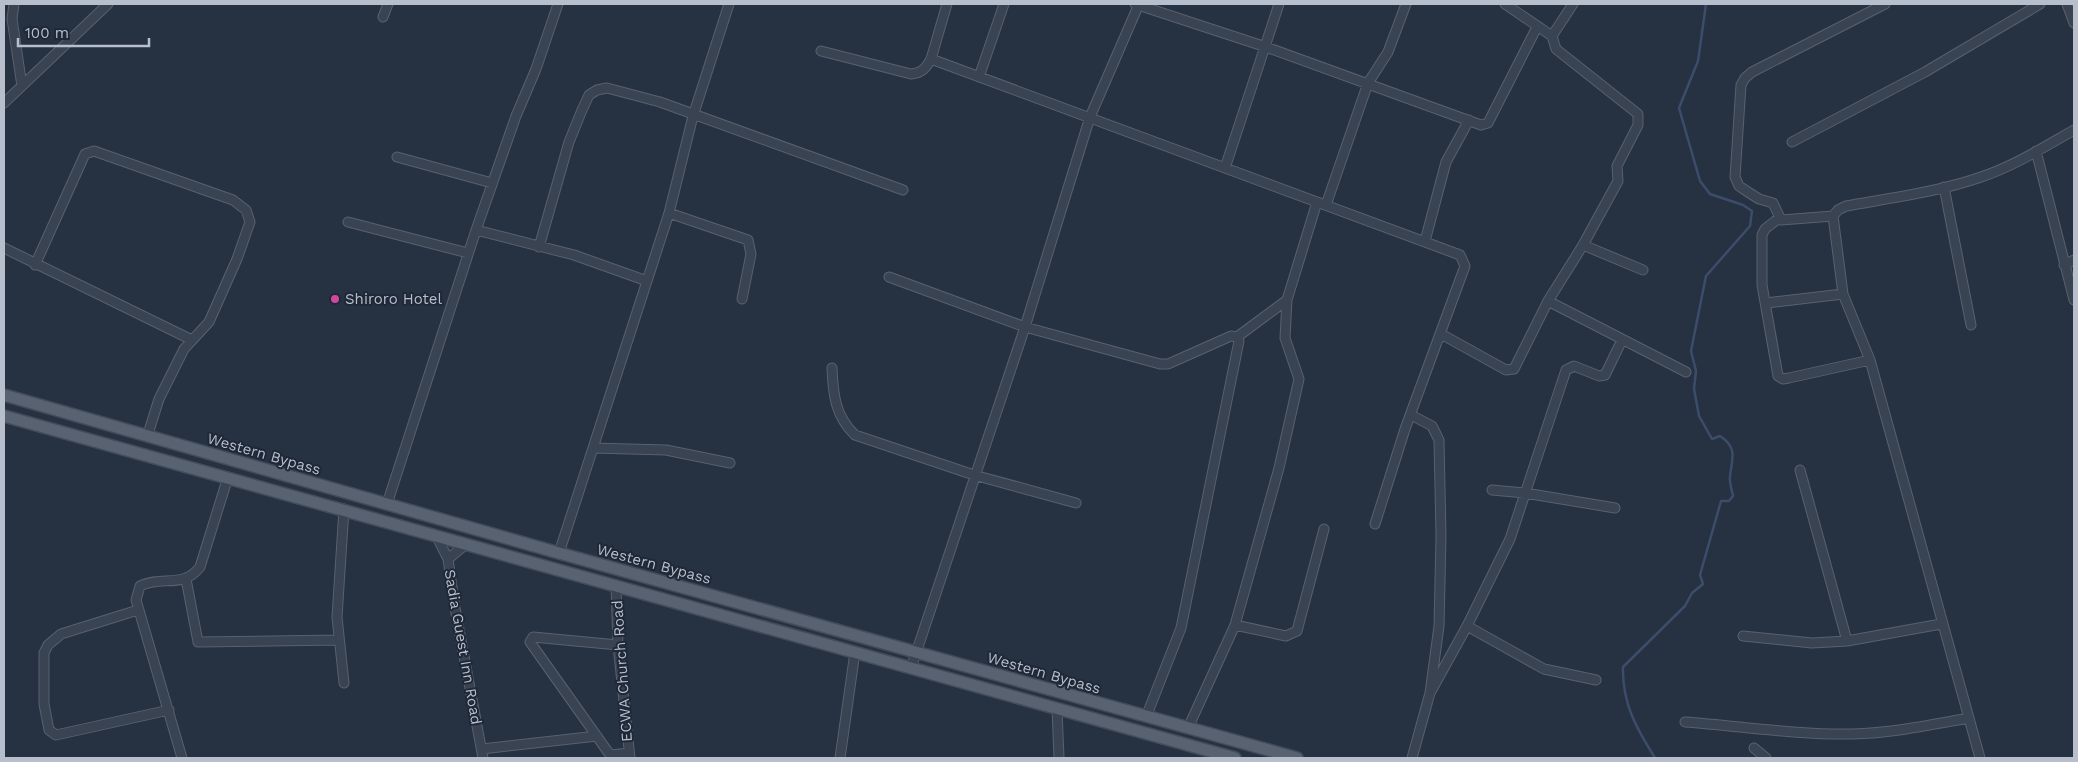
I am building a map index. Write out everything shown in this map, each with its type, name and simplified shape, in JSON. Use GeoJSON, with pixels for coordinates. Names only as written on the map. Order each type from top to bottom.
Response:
{"type":"FeatureCollection","features":[{"type":"Feature","properties":{"kind":"main road","name":"Western Bypass"},"geometry":{"type":"LineString","coordinates":[[4,395],[559,553],[1297,758]]}},
{"type":"Feature","properties":{"kind":"main road","name":"Western Bypass"},"geometry":{"type":"LineString","coordinates":[[4,416],[344,509],[465,545],[616,584],[1235,758]]}},
{"type":"Feature","properties":{"kind":"street"},"geometry":{"type":"LineString","coordinates":[[14,4],[12,19],[22,86]]}},
{"type":"Feature","properties":{"kind":"street"},"geometry":{"type":"LineString","coordinates":[[4,104],[108,4]]}},
{"type":"Feature","properties":{"kind":"street"},"geometry":{"type":"LineString","coordinates":[[383,16],[388,4]]}},
{"type":"Feature","properties":{"kind":"street"},"geometry":{"type":"LineString","coordinates":[[387,504],[468,253],[558,4]]}},
{"type":"Feature","properties":{"kind":"street"},"geometry":{"type":"LineString","coordinates":[[559,553],[669,214],[694,116],[729,4]]}},
{"type":"Feature","properties":{"kind":"street"},"geometry":{"type":"LineString","coordinates":[[821,51],[911,74],[918,74],[925,69],[932,59],[947,4]]}},
{"type":"Feature","properties":{"kind":"street"},"geometry":{"type":"LineString","coordinates":[[979,77],[1004,4]]}},
{"type":"Feature","properties":{"kind":"street"},"geometry":{"type":"LineString","coordinates":[[911,668],[1025,327],[1090,117],[1137,4],[1266,47],[1481,124],[1488,122],[1537,27]]}},
{"type":"Feature","properties":{"kind":"street"},"geometry":{"type":"LineString","coordinates":[[1225,168],[1279,4]]}},
{"type":"Feature","properties":{"kind":"street"},"geometry":{"type":"LineString","coordinates":[[1326,206],[1368,83],[1388,52],[1406,4]]}},
{"type":"Feature","properties":{"kind":"street"},"geometry":{"type":"LineString","coordinates":[[1441,334],[1506,370],[1512,370],[1548,301],[1583,245],[1618,181],[1617,166],[1640,119],[1636,111],[1556,49],[1552,36],[1505,4]]}},
{"type":"Feature","properties":{"kind":"street"},"geometry":{"type":"LineString","coordinates":[[1552,36],[1573,4]]}},
{"type":"Feature","properties":{"kind":"street"},"geometry":{"type":"LineString","coordinates":[[1834,216],[1786,221],[1779,218],[1773,203],[1759,199],[1739,186],[1735,177],[1741,86],[1745,78],[1885,4]]}},
{"type":"Feature","properties":{"kind":"street"},"geometry":{"type":"LineString","coordinates":[[1792,142],[1925,72],[2040,4]]}},
{"type":"Feature","properties":{"kind":"street"},"geometry":{"type":"LineString","coordinates":[[2067,4],[2074,23]]}},
{"type":"Feature","properties":{"kind":"street"},"geometry":{"type":"LineString","coordinates":[[932,59],[1326,206],[1425,240],[1460,255],[1465,261],[1375,524]]}},
{"type":"Feature","properties":{"kind":"street"},"geometry":{"type":"LineString","coordinates":[[539,247],[569,142],[589,95],[597,90],[607,88],[660,102],[694,116],[903,190]]}},
{"type":"Feature","properties":{"kind":"street"},"geometry":{"type":"LineString","coordinates":[[1425,240],[1446,162],[1469,120]]}},
{"type":"Feature","properties":{"kind":"street"},"geometry":{"type":"LineString","coordinates":[[1980,758],[1941,624],[1870,360],[1842,294],[1834,216],[1838,210],[1846,206],[1944,187],[1982,177],[2074,130]]}},
{"type":"Feature","properties":{"kind":"street"},"geometry":{"type":"LineString","coordinates":[[35,265],[85,154],[94,151],[233,200],[246,210],[250,222],[237,259],[209,322],[184,349],[159,399],[148,437]]}},
{"type":"Feature","properties":{"kind":"street"},"geometry":{"type":"LineString","coordinates":[[2036,151],[2074,300]]}},
{"type":"Feature","properties":{"kind":"street"},"geometry":{"type":"LineString","coordinates":[[397,157],[492,183]]}},
{"type":"Feature","properties":{"kind":"street"},"geometry":{"type":"LineString","coordinates":[[1944,187],[1971,325]]}},
{"type":"Feature","properties":{"kind":"street"},"geometry":{"type":"LineString","coordinates":[[1188,728],[1234,625],[1279,468],[1299,379],[1285,338],[1288,300],[1317,202]]}},
{"type":"Feature","properties":{"kind":"street"},"geometry":{"type":"LineString","coordinates":[[669,214],[748,240],[751,254],[742,298]]}},
{"type":"Feature","properties":{"kind":"street"},"geometry":{"type":"LineString","coordinates":[[1779,218],[1765,229],[1762,235],[1762,285],[1776,371],[1783,379],[1870,360]]}},
{"type":"Feature","properties":{"kind":"street"},"geometry":{"type":"LineString","coordinates":[[348,222],[468,253]]}},
{"type":"Feature","properties":{"kind":"street"},"geometry":{"type":"LineString","coordinates":[[476,230],[574,255],[647,281]]}},
{"type":"Feature","properties":{"kind":"street"},"geometry":{"type":"LineString","coordinates":[[1583,245],[1643,270]]}},
{"type":"Feature","properties":{"kind":"street"},"geometry":{"type":"LineString","coordinates":[[4,248],[35,265],[192,340]]}},
{"type":"Feature","properties":{"kind":"street"},"geometry":{"type":"LineString","coordinates":[[2064,265],[2074,260]]}},
{"type":"Feature","properties":{"kind":"street"},"geometry":{"type":"LineString","coordinates":[[889,276],[1025,327],[1160,364],[1168,364],[1231,336],[1237,337],[1288,300]]}},
{"type":"Feature","properties":{"kind":"street"},"geometry":{"type":"LineString","coordinates":[[1766,303],[1842,294]]}},
{"type":"Feature","properties":{"kind":"street"},"geometry":{"type":"LineString","coordinates":[[1548,301],[1686,372]]}},
{"type":"Feature","properties":{"kind":"street"},"geometry":{"type":"LineString","coordinates":[[1146,717],[1181,628],[1239,347],[1237,337]]}},
{"type":"Feature","properties":{"kind":"street"},"geometry":{"type":"LineString","coordinates":[[1430,693],[1467,626],[1510,539],[1566,370],[1574,366],[1599,376],[1605,375],[1622,340]]}},
{"type":"Feature","properties":{"kind":"street"},"geometry":{"type":"LineString","coordinates":[[832,368],[835,406],[844,425],[855,435],[974,476],[1076,503]]}},
{"type":"Feature","properties":{"kind":"street"},"geometry":{"type":"LineString","coordinates":[[1411,415],[1432,426],[1439,440],[1441,536],[1439,626],[1430,693],[1412,758]]}},
{"type":"Feature","properties":{"kind":"street"},"geometry":{"type":"LineString","coordinates":[[593,448],[666,450],[730,463]]}},
{"type":"Feature","properties":{"kind":"street"},"geometry":{"type":"LineString","coordinates":[[1800,470],[1846,641]]}},
{"type":"Feature","properties":{"kind":"street"},"geometry":{"type":"LineString","coordinates":[[182,758],[136,600],[140,586],[146,583],[186,579],[194,575],[200,567],[228,478]]}},
{"type":"Feature","properties":{"kind":"street"},"geometry":{"type":"LineString","coordinates":[[1492,490],[1525,493],[1616,508]]}},
{"type":"Feature","properties":{"kind":"street"},"geometry":{"type":"LineString","coordinates":[[344,509],[337,617],[344,683]]}},
{"type":"Feature","properties":{"kind":"street"},"geometry":{"type":"LineString","coordinates":[[1234,625],[1286,636],[1297,631],[1324,529]]}},
{"type":"Feature","properties":{"kind":"street","name":"Sadia Guest Inn Road"},"geometry":{"type":"LineString","coordinates":[[437,537],[448,559],[455,608],[483,754]]}},
{"type":"Feature","properties":{"kind":"street"},"geometry":{"type":"LineString","coordinates":[[448,559],[465,545]]}},
{"type":"Feature","properties":{"kind":"street"},"geometry":{"type":"LineString","coordinates":[[186,579],[198,642],[338,640]]}},
{"type":"Feature","properties":{"kind":"street","name":"ECWA Church Road"},"geometry":{"type":"LineString","coordinates":[[616,584],[618,645],[629,756]]}},
{"type":"Feature","properties":{"kind":"street"},"geometry":{"type":"LineString","coordinates":[[138,610],[61,634],[48,645],[44,652],[44,695],[49,730],[56,735],[169,710]]}},
{"type":"Feature","properties":{"kind":"street"},"geometry":{"type":"LineString","coordinates":[[1743,636],[1812,643],[1846,641],[1941,624]]}},
{"type":"Feature","properties":{"kind":"street"},"geometry":{"type":"LineString","coordinates":[[1467,626],[1544,669],[1596,680]]}},
{"type":"Feature","properties":{"kind":"street"},"geometry":{"type":"LineString","coordinates":[[618,645],[533,637],[530,642],[611,754],[629,756]]}},
{"type":"Feature","properties":{"kind":"street"},"geometry":{"type":"LineString","coordinates":[[840,758],[855,652]]}},
{"type":"Feature","properties":{"kind":"street"},"geometry":{"type":"LineString","coordinates":[[1057,709],[1059,758]]}},
{"type":"Feature","properties":{"kind":"street"},"geometry":{"type":"LineString","coordinates":[[1685,722],[1853,734],[1900,730],[1969,718]]}},
{"type":"Feature","properties":{"kind":"street"},"geometry":{"type":"LineString","coordinates":[[483,754],[597,736]]}},
{"type":"Feature","properties":{"kind":"street"},"geometry":{"type":"LineString","coordinates":[[1754,748],[1766,758]]}},
{"type":"Feature","properties":{"kind":"waterway"},"geometry":{"type":"LineString","coordinates":[[1655,758],[1632,716],[1625,693],[1623,667],[1685,606],[1692,593],[1703,584],[1700,575],[1721,501],[1729,501],[1733,496],[1730,483],[1732,449],[1726,440],[1720,436],[1712,439],[1699,416],[1694,389],[1696,371],[1691,351],[1706,276],[1750,226],[1752,211],[1743,205],[1710,194],[1700,181],[1679,108],[1698,61],[1706,4]]}},
{"type":"Feature","properties":{"kind":"place","name":"Shiroro Hotel"},"geometry":{"type":"Point","coordinates":[335,299]}}]}
